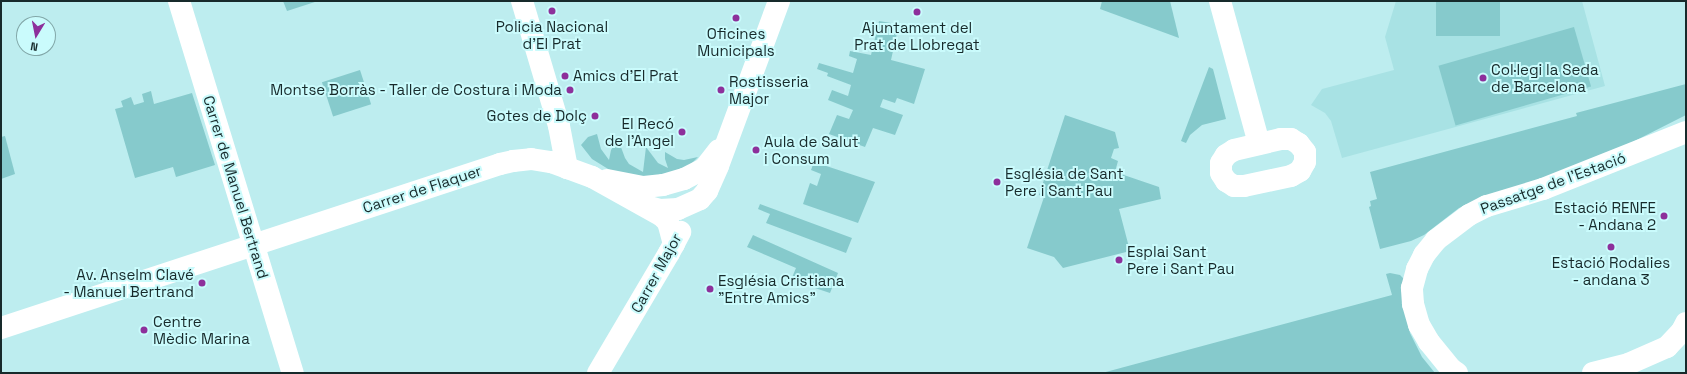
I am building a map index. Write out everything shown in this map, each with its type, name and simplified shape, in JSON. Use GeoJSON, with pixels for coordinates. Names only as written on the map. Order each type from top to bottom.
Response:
{"type":"FeatureCollection","features":[{"type":"Feature","properties":{"kind":"street","name":"Carrer de Manuel Bertrand"},"geometry":{"type":"LineString","coordinates":[[179,1],[293,373]]}},
{"type":"Feature","properties":{"kind":"street"},"geometry":{"type":"LineString","coordinates":[[522,1],[560,126],[567,168]]}},
{"type":"Feature","properties":{"kind":"street"},"geometry":{"type":"LineString","coordinates":[[644,206],[668,210],[692,204],[700,199],[713,181],[726,141],[778,1]]}},
{"type":"Feature","properties":{"kind":"street"},"geometry":{"type":"LineString","coordinates":[[1220,1],[1259,144]]}},
{"type":"Feature","properties":{"kind":"street","name":"Passatge de l'Estació"},"geometry":{"type":"LineString","coordinates":[[1457,373],[1451,369],[1429,342],[1419,324],[1413,304],[1412,288],[1417,269],[1424,255],[1436,240],[1469,215],[1487,206],[1543,189],[1686,132]]}},
{"type":"Feature","properties":{"kind":"street"},"geometry":{"type":"LineString","coordinates":[[592,177],[644,186],[663,186],[684,179],[704,169],[726,141]]}},
{"type":"Feature","properties":{"kind":"street","name":"Carrer de Flaquer"},"geometry":{"type":"LineString","coordinates":[[1,328],[500,164],[531,159],[550,162],[592,177]]}},
{"type":"Feature","properties":{"kind":"street","name":"Carrer Major"},"geometry":{"type":"LineString","coordinates":[[598,373],[674,244],[692,204],[704,169]]}},
{"type":"Feature","properties":{"kind":"street"},"geometry":{"type":"LineString","coordinates":[[592,177],[662,216],[668,222],[674,244]]}},
{"type":"Feature","properties":{"kind":"street"},"geometry":{"type":"LineString","coordinates":[[1593,373],[1628,364],[1667,347],[1682,331],[1686,323]]}},
{"type":"Feature","properties":{"kind":"shaded area"},"geometry":{"type":"Polygon","coordinates":[[[283,1],[318,1],[287,11],[283,1]]]}},
{"type":"Feature","properties":{"kind":"shaded area"},"geometry":{"type":"Polygon","coordinates":[[[1102,1],[1170,1],[1179,38],[1100,9],[1102,1]]]}},
{"type":"Feature","properties":{"kind":"shaded area","name":"Col·legi la Seda de Barcelona"},"geometry":{"type":"Polygon","coordinates":[[[1396,1],[1582,1],[1605,86],[1342,158],[1331,121],[1325,113],[1311,105],[1322,89],[1394,70],[1385,37],[1396,1]]]}},
{"type":"Feature","properties":{"kind":"shaded area"},"geometry":{"type":"Polygon","coordinates":[[[1436,1],[1500,1],[1500,36],[1436,36],[1436,1]]]}},
{"type":"Feature","properties":{"kind":"shaded area"},"geometry":{"type":"Polygon","coordinates":[[[879,21],[891,23],[889,32],[897,33],[891,60],[925,69],[914,104],[897,98],[895,103],[883,99],[880,107],[903,115],[895,135],[873,128],[865,147],[829,134],[837,115],[849,119],[853,110],[828,100],[832,90],[848,96],[851,85],[827,76],[828,73],[817,69],[819,63],[853,73],[857,59],[849,56],[850,51],[871,55],[879,21]]]}},
{"type":"Feature","properties":{"kind":"shaded area"},"geometry":{"type":"Polygon","coordinates":[[[1574,27],[1591,87],[1456,125],[1438,66],[1574,27]]]}},
{"type":"Feature","properties":{"kind":"shaded area"},"geometry":{"type":"Polygon","coordinates":[[[1209,67],[1213,69],[1226,119],[1202,125],[1190,135],[1186,143],[1181,141],[1209,67]]]}},
{"type":"Feature","properties":{"kind":"shaded area"},"geometry":{"type":"Polygon","coordinates":[[[360,70],[371,104],[333,117],[322,82],[360,70]]]}},
{"type":"Feature","properties":{"kind":"shaded area"},"geometry":{"type":"Polygon","coordinates":[[[1686,84],[1686,115],[1599,159],[1459,208],[1424,235],[1411,241],[1380,249],[1369,207],[1371,206],[1370,201],[1377,199],[1370,172],[1577,116],[1576,113],[1686,84]]]}},
{"type":"Feature","properties":{"kind":"shaded area"},"geometry":{"type":"Polygon","coordinates":[[[151,91],[154,104],[192,93],[215,165],[176,177],[173,167],[135,178],[115,109],[123,107],[121,101],[131,97],[134,105],[144,102],[142,94],[151,91]]]}},
{"type":"Feature","properties":{"kind":"shaded area"},"geometry":{"type":"Polygon","coordinates":[[[1065,115],[1115,132],[1119,148],[1114,149],[1111,158],[1118,161],[1115,172],[1159,187],[1161,199],[1119,209],[1130,251],[1063,268],[1054,257],[1027,248],[1044,197],[1039,195],[1065,115]]]}},
{"type":"Feature","properties":{"kind":"shaded area"},"geometry":{"type":"Polygon","coordinates":[[[597,134],[601,149],[609,160],[611,150],[618,139],[625,158],[629,164],[643,172],[646,147],[658,163],[668,168],[665,159],[665,152],[677,159],[684,160],[698,157],[688,167],[659,179],[613,172],[592,159],[581,145],[588,137],[597,134]]]}},
{"type":"Feature","properties":{"kind":"shaded area"},"geometry":{"type":"Polygon","coordinates":[[[5,136],[15,174],[1,179],[1,137],[5,136]]]}},
{"type":"Feature","properties":{"kind":"shaded area"},"geometry":{"type":"Polygon","coordinates":[[[814,162],[875,182],[858,223],[803,204],[810,183],[817,186],[821,174],[811,170],[814,162]]]}},
{"type":"Feature","properties":{"kind":"shaded area"},"geometry":{"type":"Polygon","coordinates":[[[760,204],[852,238],[846,253],[766,223],[770,214],[758,209],[760,204]]]}},
{"type":"Feature","properties":{"kind":"shaded area"},"geometry":{"type":"Polygon","coordinates":[[[753,235],[838,273],[830,293],[791,280],[796,268],[747,247],[753,235]]]}},
{"type":"Feature","properties":{"kind":"shaded area"},"geometry":{"type":"Polygon","coordinates":[[[1390,273],[1400,275],[1405,280],[1408,325],[1410,333],[1422,357],[1435,373],[1102,373],[1392,295],[1386,274],[1390,273]]]}},
{"type":"Feature","properties":{"kind":"place","name":"Policia Nacional d'El Prat"},"geometry":{"type":"Point","coordinates":[552,11]}},
{"type":"Feature","properties":{"kind":"place","name":"Ajuntament del Prat de Llobregat"},"geometry":{"type":"Point","coordinates":[917,12]}},
{"type":"Feature","properties":{"kind":"place","name":"Oficines Municipals"},"geometry":{"type":"Point","coordinates":[736,18]}},
{"type":"Feature","properties":{"kind":"place","name":"Amics d'El Prat"},"geometry":{"type":"Point","coordinates":[565,76]}},
{"type":"Feature","properties":{"kind":"place","name":"Col·legi la Seda de Barcelona"},"geometry":{"type":"Point","coordinates":[1483,78]}},
{"type":"Feature","properties":{"kind":"place","name":"Montse Borràs - Taller de Costura i Moda"},"geometry":{"type":"Point","coordinates":[570,90]}},
{"type":"Feature","properties":{"kind":"place","name":"Rostisseria Major"},"geometry":{"type":"Point","coordinates":[721,90]}},
{"type":"Feature","properties":{"kind":"place","name":"Gotes de Dolç"},"geometry":{"type":"Point","coordinates":[595,116]}},
{"type":"Feature","properties":{"kind":"place","name":"El Recó de l'Angel"},"geometry":{"type":"Point","coordinates":[682,132]}},
{"type":"Feature","properties":{"kind":"place","name":"Aula de Salut i Consum"},"geometry":{"type":"Point","coordinates":[756,150]}},
{"type":"Feature","properties":{"kind":"place","name":"Església de Sant Pere i Sant Pau"},"geometry":{"type":"Point","coordinates":[997,182]}},
{"type":"Feature","properties":{"kind":"place","name":"Estació RENFE - Andana 2"},"geometry":{"type":"Point","coordinates":[1664,216]}},
{"type":"Feature","properties":{"kind":"place","name":"Estació Rodalies - andana 3"},"geometry":{"type":"Point","coordinates":[1611,247]}},
{"type":"Feature","properties":{"kind":"place","name":"Esplai Sant Pere i Sant Pau"},"geometry":{"type":"Point","coordinates":[1119,260]}},
{"type":"Feature","properties":{"kind":"place","name":"Av. Anselm Clavé - Manuel Bertrand"},"geometry":{"type":"Point","coordinates":[202,283]}},
{"type":"Feature","properties":{"kind":"place","name":"Església Cristiana \"Entre Amics\""},"geometry":{"type":"Point","coordinates":[710,289]}},
{"type":"Feature","properties":{"kind":"place","name":"Centre Mèdic Marina"},"geometry":{"type":"Point","coordinates":[144,330]}}]}
